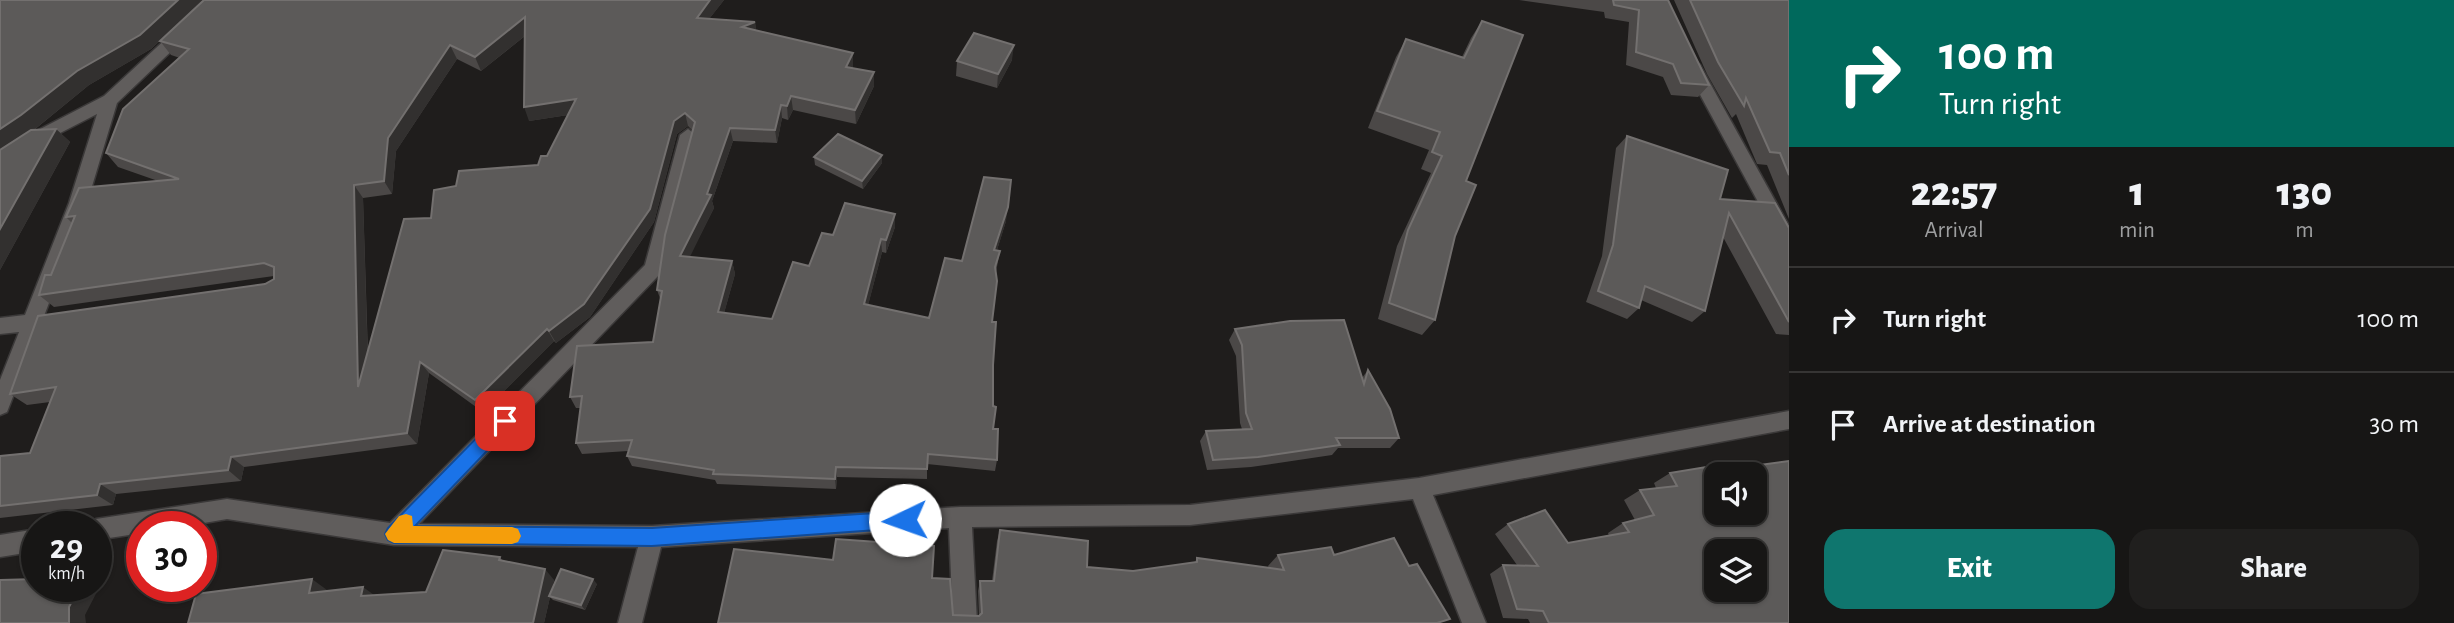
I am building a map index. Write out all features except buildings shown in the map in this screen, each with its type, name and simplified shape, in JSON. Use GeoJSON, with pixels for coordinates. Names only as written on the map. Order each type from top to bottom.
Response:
{"type":"FeatureCollection","features":[{"type":"Feature","properties":{"kind":"street"},"geometry":{"type":"LineString","coordinates":[[0,165],[27,143],[110,100],[217,0]]}},
{"type":"Feature","properties":{"kind":"street"},"geometry":{"type":"LineString","coordinates":[[1685,50],[1789,243]]}},
{"type":"Feature","properties":{"kind":"street"},"geometry":{"type":"LineString","coordinates":[[0,406],[78,203],[110,100]]}},
{"type":"Feature","properties":{"kind":"street"},"geometry":{"type":"LineString","coordinates":[[394,534],[653,269],[688,135]]}},
{"type":"Feature","properties":{"kind":"street"},"geometry":{"type":"LineString","coordinates":[[0,326],[58,319]]}},
{"type":"Feature","properties":{"kind":"street"},"geometry":{"type":"LineString","coordinates":[[112,527],[228,509],[394,534],[652,537],[960,517],[1190,515],[1419,488],[1789,420]]}},
{"type":"Feature","properties":{"kind":"street"},"geometry":{"type":"LineString","coordinates":[[1419,488],[1474,623]]}},
{"type":"Feature","properties":{"kind":"street"},"geometry":{"type":"LineString","coordinates":[[960,517],[965,623]]}},
{"type":"Feature","properties":{"kind":"street"},"geometry":{"type":"LineString","coordinates":[[630,623],[652,537]]}},
{"type":"Feature","properties":{"kind":"street"},"geometry":{"type":"LineString","coordinates":[[0,546],[21,543]]}},
{"type":"Feature","properties":{"kind":"slow traffic"},"geometry":{"type":"LineString","coordinates":[[406,522],[394,534],[512,536]]}},
{"type":"Feature","properties":{"kind":"route"},"geometry":{"type":"LineString","coordinates":[[505,421],[394,534],[652,537],[905,520]]}}]}
